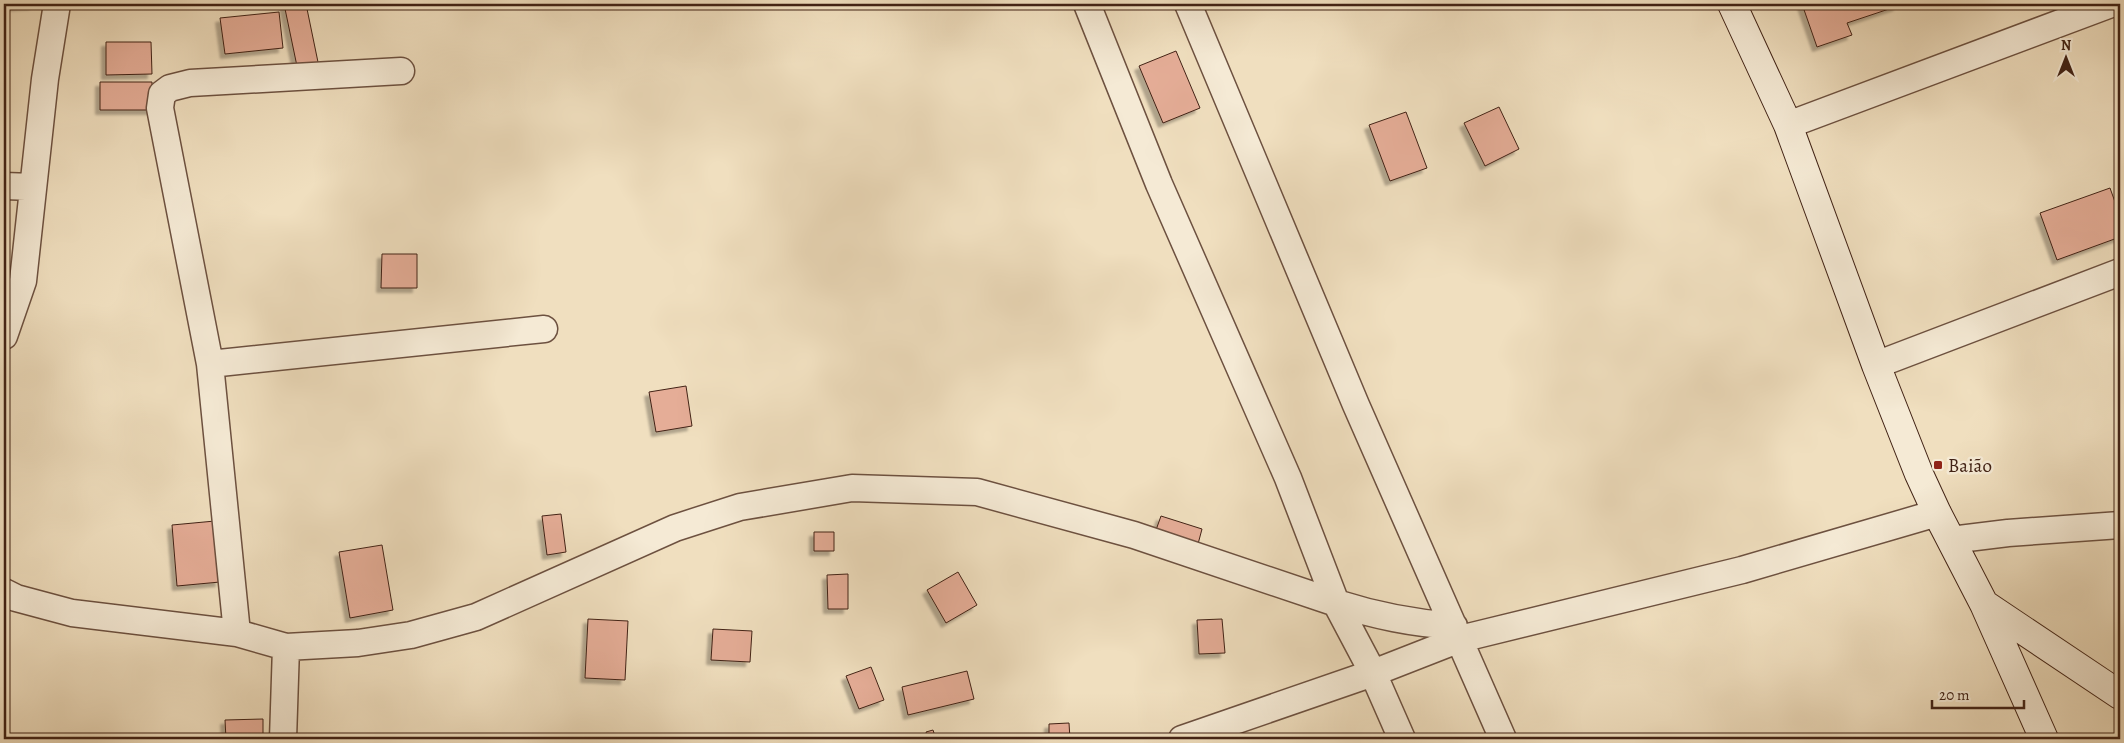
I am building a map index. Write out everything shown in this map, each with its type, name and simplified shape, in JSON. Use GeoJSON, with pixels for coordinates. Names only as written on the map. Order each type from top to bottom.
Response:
{"type":"FeatureCollection","features":[{"type":"Feature","properties":{"kind":"main road"},"geometry":{"type":"LineString","coordinates":[[1732,4],[1788,125],[1876,365],[1937,513],[1984,604],[2044,739]]}},
{"type":"Feature","properties":{"kind":"main road"},"geometry":{"type":"LineString","coordinates":[[1984,604],[2120,695]]}},
{"type":"Feature","properties":{"kind":"street"},"geometry":{"type":"LineString","coordinates":[[4,336],[22,281],[45,79],[57,4]]}},
{"type":"Feature","properties":{"kind":"street"},"geometry":{"type":"LineString","coordinates":[[1087,4],[1158,184],[1288,478],[1336,603],[1373,673],[1402,739]]}},
{"type":"Feature","properties":{"kind":"street"},"geometry":{"type":"LineString","coordinates":[[1188,4],[1310,297],[1503,739]]}},
{"type":"Feature","properties":{"kind":"street"},"geometry":{"type":"LineString","coordinates":[[1788,125],[2111,4]]}},
{"type":"Feature","properties":{"kind":"street"},"geometry":{"type":"LineString","coordinates":[[237,633],[210,364],[160,108],[162,94],[170,88],[190,84],[401,71]]}},
{"type":"Feature","properties":{"kind":"street"},"geometry":{"type":"LineString","coordinates":[[4,186],[33,186]]}},
{"type":"Feature","properties":{"kind":"street"},"geometry":{"type":"LineString","coordinates":[[1876,365],[2120,272]]}},
{"type":"Feature","properties":{"kind":"street"},"geometry":{"type":"LineString","coordinates":[[210,364],[544,329]]}},
{"type":"Feature","properties":{"kind":"street"},"geometry":{"type":"LineString","coordinates":[[4,592],[16,598],[72,613],[237,633],[286,647],[358,643],[412,636],[476,617],[684,525],[740,507],[852,488],[977,492],[1142,538],[1381,617],[1457,632]]}},
{"type":"Feature","properties":{"kind":"street"},"geometry":{"type":"LineString","coordinates":[[1182,739],[1373,673],[1457,632],[1742,570],[1937,513]]}},
{"type":"Feature","properties":{"kind":"street"},"geometry":{"type":"LineString","coordinates":[[1951,540],[2018,532],[2120,525]]}},
{"type":"Feature","properties":{"kind":"street"},"geometry":{"type":"LineString","coordinates":[[284,739],[286,647]]}},
{"type":"Feature","properties":{"kind":"building"},"geometry":{"type":"Polygon","coordinates":[[[4,4],[34,4],[34,5],[4,7],[4,4]]]}},
{"type":"Feature","properties":{"kind":"building"},"geometry":{"type":"Polygon","coordinates":[[[284,4],[306,4],[319,67],[298,71],[284,4]]]}},
{"type":"Feature","properties":{"kind":"building"},"geometry":{"type":"Polygon","coordinates":[[[1802,4],[1897,4],[1898,6],[1847,23],[1852,35],[1817,47],[1802,4]]]}},
{"type":"Feature","properties":{"kind":"building"},"geometry":{"type":"Polygon","coordinates":[[[279,12],[283,48],[225,54],[220,18],[279,12]]]}},
{"type":"Feature","properties":{"kind":"building"},"geometry":{"type":"Polygon","coordinates":[[[106,42],[151,42],[152,74],[106,75],[106,42]]]}},
{"type":"Feature","properties":{"kind":"building"},"geometry":{"type":"Polygon","coordinates":[[[1176,51],[1200,108],[1163,123],[1139,66],[1176,51]]]}},
{"type":"Feature","properties":{"kind":"building"},"geometry":{"type":"Polygon","coordinates":[[[100,82],[152,82],[152,110],[100,110],[100,82]]]}},
{"type":"Feature","properties":{"kind":"building"},"geometry":{"type":"Polygon","coordinates":[[[1499,107],[1519,149],[1485,166],[1464,123],[1499,107]]]}},
{"type":"Feature","properties":{"kind":"building"},"geometry":{"type":"Polygon","coordinates":[[[1406,112],[1427,168],[1390,181],[1369,125],[1406,112]]]}},
{"type":"Feature","properties":{"kind":"building"},"geometry":{"type":"Polygon","coordinates":[[[2110,188],[2120,216],[2120,237],[2057,260],[2040,213],[2110,188]]]}},
{"type":"Feature","properties":{"kind":"building"},"geometry":{"type":"Polygon","coordinates":[[[382,254],[417,254],[417,288],[381,288],[382,254]]]}},
{"type":"Feature","properties":{"kind":"building"},"geometry":{"type":"Polygon","coordinates":[[[686,386],[692,426],[656,432],[649,392],[686,386]]]}},
{"type":"Feature","properties":{"kind":"building"},"geometry":{"type":"Polygon","coordinates":[[[561,514],[566,552],[547,555],[542,516],[561,514]]]}},
{"type":"Feature","properties":{"kind":"building"},"geometry":{"type":"Polygon","coordinates":[[[1161,516],[1202,529],[1198,544],[1156,530],[1161,516]]]}},
{"type":"Feature","properties":{"kind":"building"},"geometry":{"type":"Polygon","coordinates":[[[215,521],[220,582],[177,586],[172,525],[215,521]]]}},
{"type":"Feature","properties":{"kind":"building"},"geometry":{"type":"Polygon","coordinates":[[[814,532],[834,532],[834,551],[814,551],[814,532]]]}},
{"type":"Feature","properties":{"kind":"building"},"geometry":{"type":"Polygon","coordinates":[[[382,545],[393,610],[350,618],[339,552],[382,545]]]}},
{"type":"Feature","properties":{"kind":"building"},"geometry":{"type":"Polygon","coordinates":[[[958,572],[977,605],[946,623],[927,590],[958,572]]]}},
{"type":"Feature","properties":{"kind":"building"},"geometry":{"type":"Polygon","coordinates":[[[848,574],[848,609],[828,609],[827,575],[848,574]]]}},
{"type":"Feature","properties":{"kind":"building"},"geometry":{"type":"Polygon","coordinates":[[[588,619],[628,621],[625,680],[585,678],[588,619]]]}},
{"type":"Feature","properties":{"kind":"building"},"geometry":{"type":"Polygon","coordinates":[[[1222,619],[1225,653],[1199,654],[1197,620],[1222,619]]]}},
{"type":"Feature","properties":{"kind":"building"},"geometry":{"type":"Polygon","coordinates":[[[713,629],[752,631],[750,662],[711,660],[713,629]]]}},
{"type":"Feature","properties":{"kind":"building"},"geometry":{"type":"Polygon","coordinates":[[[871,667],[884,700],[859,709],[846,676],[871,667]]]}},
{"type":"Feature","properties":{"kind":"building"},"geometry":{"type":"Polygon","coordinates":[[[967,671],[974,699],[908,715],[902,687],[967,671]]]}},
{"type":"Feature","properties":{"kind":"building"},"geometry":{"type":"Polygon","coordinates":[[[263,719],[263,739],[226,739],[225,720],[263,719]]]}},
{"type":"Feature","properties":{"kind":"building"},"geometry":{"type":"Polygon","coordinates":[[[1069,723],[1070,739],[1049,739],[1049,724],[1069,723]]]}},
{"type":"Feature","properties":{"kind":"building"},"geometry":{"type":"Polygon","coordinates":[[[933,730],[936,739],[928,739],[926,732],[933,730]]]}},
{"type":"Feature","properties":{"kind":"place","name":"Baião"},"geometry":{"type":"Point","coordinates":[1938,465]}}]}
